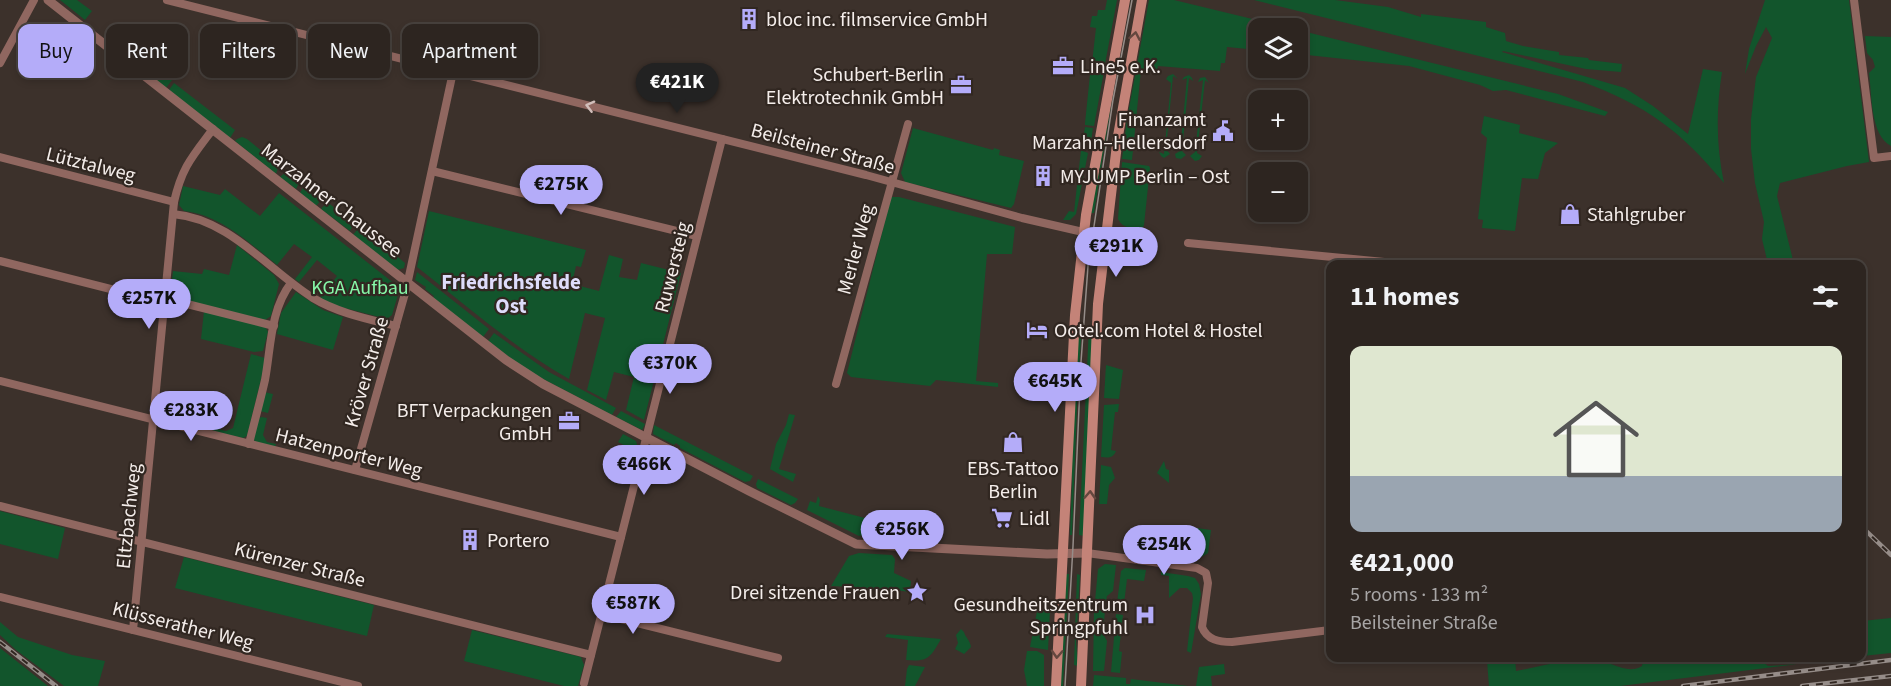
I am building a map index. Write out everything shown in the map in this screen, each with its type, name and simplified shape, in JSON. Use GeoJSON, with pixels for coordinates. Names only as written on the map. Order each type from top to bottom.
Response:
{"type":"FeatureCollection","features":[{"type":"Feature","properties":{"kind":"main road"},"geometry":{"type":"LineString","coordinates":[[1056,686],[1075,315],[1083,232],[1125,0]]}},
{"type":"Feature","properties":{"kind":"main road"},"geometry":{"type":"LineString","coordinates":[[1081,686],[1098,303],[1118,136],[1142,0]]}},
{"type":"Feature","properties":{"kind":"street"},"geometry":{"type":"LineString","coordinates":[[0,63],[34,0]]}},
{"type":"Feature","properties":{"kind":"street","name":"Marzahner Chaussee"},"geometry":{"type":"LineString","coordinates":[[48,0],[407,283],[524,372],[856,544],[1063,554],[1087,553],[1197,567],[1206,573],[1208,583],[1202,627],[1205,633],[1216,640],[1232,642],[1326,630]]}},
{"type":"Feature","properties":{"kind":"street","name":"Beilsteiner Straße"},"geometry":{"type":"LineString","coordinates":[[167,0],[402,59]]}},
{"type":"Feature","properties":{"kind":"street"},"geometry":{"type":"LineString","coordinates":[[1854,0],[1874,158],[1891,156]]}},
{"type":"Feature","properties":{"kind":"street","name":"Kröver Straße"},"geometry":{"type":"LineString","coordinates":[[355,470],[407,283],[452,78]]}},
{"type":"Feature","properties":{"kind":"street","name":"Beilsteiner Straße"},"geometry":{"type":"LineString","coordinates":[[477,78],[866,175],[1022,218],[1083,232],[1122,237]]}},
{"type":"Feature","properties":{"kind":"street","name":"Merler Weg"},"geometry":{"type":"LineString","coordinates":[[836,384],[908,124]]}},
{"type":"Feature","properties":{"kind":"street","name":"Eltzbachweg"},"geometry":{"type":"LineString","coordinates":[[133,630],[174,202],[179,179],[189,159],[213,129]]}},
{"type":"Feature","properties":{"kind":"street","name":"Ruwersteig"},"geometry":{"type":"LineString","coordinates":[[584,683],[722,139]]}},
{"type":"Feature","properties":{"kind":"street","name":"Lütztalweg"},"geometry":{"type":"LineString","coordinates":[[0,157],[174,202]]}},
{"type":"Feature","properties":{"kind":"street"},"geometry":{"type":"LineString","coordinates":[[432,171],[697,236]]}},
{"type":"Feature","properties":{"kind":"street"},"geometry":{"type":"LineString","coordinates":[[173,214],[201,219],[216,226],[313,298],[337,310],[396,326]]}},
{"type":"Feature","properties":{"kind":"street"},"geometry":{"type":"LineString","coordinates":[[1188,243],[1364,260]]}},
{"type":"Feature","properties":{"kind":"street"},"geometry":{"type":"LineString","coordinates":[[0,261],[154,300],[187,304],[274,326]]}},
{"type":"Feature","properties":{"kind":"street"},"geometry":{"type":"LineString","coordinates":[[249,444],[264,382],[274,326],[283,294],[291,283]]}},
{"type":"Feature","properties":{"kind":"street","name":"Hatzenporter Weg"},"geometry":{"type":"LineString","coordinates":[[0,381],[621,537]]}},
{"type":"Feature","properties":{"kind":"street","name":"Kürenzer Straße"},"geometry":{"type":"LineString","coordinates":[[0,506],[591,655]]}},
{"type":"Feature","properties":{"kind":"street","name":"Klüsserather Weg"},"geometry":{"type":"LineString","coordinates":[[0,597],[358,686]]}},
{"type":"Feature","properties":{"kind":"street"},"geometry":{"type":"LineString","coordinates":[[601,614],[778,658]]}},
{"type":"Feature","properties":{"kind":"green space"},"geometry":{"type":"Polygon","coordinates":[[[60,0],[77,0],[92,11],[85,20],[60,0]]]}},
{"type":"Feature","properties":{"kind":"green space"},"geometry":{"type":"Polygon","coordinates":[[[1107,0],[1117,0],[1105,64],[1092,63],[1096,28],[1090,27],[1092,16],[1097,16],[1098,10],[1105,10],[1107,0]]]}},
{"type":"Feature","properties":{"kind":"green space"},"geometry":{"type":"Polygon","coordinates":[[[1149,0],[1174,0],[1249,18],[1248,49],[1227,47],[1225,63],[1221,63],[1220,71],[1158,66],[1157,71],[1141,70],[1132,160],[1122,159],[1149,0]]]}},
{"type":"Feature","properties":{"kind":"green space"},"geometry":{"type":"Polygon","coordinates":[[[1254,0],[1335,0],[1388,7],[1421,17],[1421,14],[1486,22],[1486,27],[1505,33],[1506,41],[1559,52],[1559,55],[1622,64],[1621,72],[1586,69],[1502,52],[1625,88],[1653,106],[1688,134],[1703,69],[1722,72],[1718,128],[1719,155],[1724,183],[1692,148],[1661,122],[1626,100],[1583,82],[1254,0]]]}},
{"type":"Feature","properties":{"kind":"green space"},"geometry":{"type":"Polygon","coordinates":[[[1765,0],[1849,0],[1869,162],[1780,183],[1777,196],[1793,260],[1767,260],[1762,239],[1764,222],[1755,183],[1751,149],[1751,119],[1756,77],[1772,38],[1766,27],[1745,74],[1749,49],[1765,0]]]}},
{"type":"Feature","properties":{"kind":"green space"},"geometry":{"type":"Polygon","coordinates":[[[1308,32],[1558,94],[1608,112],[1605,116],[1506,90],[1493,91],[1480,85],[1409,66],[1308,55],[1308,32]]]}},
{"type":"Feature","properties":{"kind":"green space"},"geometry":{"type":"Polygon","coordinates":[[[1865,36],[1891,37],[1891,146],[1879,133],[1873,113],[1869,73],[1875,67],[1867,53],[1865,36]]]}},
{"type":"Feature","properties":{"kind":"green space"},"geometry":{"type":"Polygon","coordinates":[[[1091,65],[1105,66],[1094,126],[1085,125],[1091,65]]]}},
{"type":"Feature","properties":{"kind":"green space"},"geometry":{"type":"Polygon","coordinates":[[[1173,74],[1178,79],[1173,76],[1166,149],[1170,154],[1164,158],[1159,152],[1164,154],[1171,83],[1166,79],[1173,74]]]}},
{"type":"Feature","properties":{"kind":"green space"},"geometry":{"type":"Polygon","coordinates":[[[1189,75],[1193,81],[1189,78],[1182,151],[1186,155],[1181,159],[1176,158],[1175,154],[1180,151],[1187,78],[1182,80],[1189,75]]]}},
{"type":"Feature","properties":{"kind":"green space"},"geometry":{"type":"Polygon","coordinates":[[[1205,77],[1209,83],[1205,80],[1197,153],[1202,156],[1195,161],[1190,156],[1195,152],[1203,80],[1198,82],[1200,78],[1205,77]]]}},
{"type":"Feature","properties":{"kind":"green space"},"geometry":{"type":"Polygon","coordinates":[[[154,78],[172,80],[166,88],[154,78]]]}},
{"type":"Feature","properties":{"kind":"green space"},"geometry":{"type":"Polygon","coordinates":[[[174,83],[235,130],[230,138],[169,90],[174,83]]]}},
{"type":"Feature","properties":{"kind":"green space"},"geometry":{"type":"Polygon","coordinates":[[[1113,93],[1094,213],[1091,213],[1113,93]]]}},
{"type":"Feature","properties":{"kind":"green space"},"geometry":{"type":"Polygon","coordinates":[[[1484,116],[1520,125],[1519,133],[1558,143],[1545,153],[1538,179],[1522,178],[1515,231],[1482,228],[1483,220],[1478,219],[1487,138],[1481,133],[1484,116]]]}},
{"type":"Feature","properties":{"kind":"green space"},"geometry":{"type":"Polygon","coordinates":[[[1085,127],[1093,128],[1091,141],[1083,144],[1078,138],[1083,139],[1085,127]]]}},
{"type":"Feature","properties":{"kind":"green space"},"geometry":{"type":"Polygon","coordinates":[[[913,128],[993,150],[994,148],[1000,150],[999,155],[1024,161],[1014,204],[1011,208],[905,182],[901,173],[913,128]]]}},
{"type":"Feature","properties":{"kind":"green space"},"geometry":{"type":"Polygon","coordinates":[[[242,137],[279,165],[276,174],[235,141],[242,137]]]}},
{"type":"Feature","properties":{"kind":"green space"},"geometry":{"type":"Polygon","coordinates":[[[1081,150],[1088,153],[1076,214],[1070,220],[1063,220],[1069,211],[1074,212],[1081,150]]]}},
{"type":"Feature","properties":{"kind":"green space"},"geometry":{"type":"Polygon","coordinates":[[[1122,162],[1150,168],[1142,229],[1125,226],[1118,219],[1122,162]]]}},
{"type":"Feature","properties":{"kind":"green space"},"geometry":{"type":"Polygon","coordinates":[[[287,171],[300,181],[296,189],[280,177],[287,171]]]}},
{"type":"Feature","properties":{"kind":"green space"},"geometry":{"type":"Polygon","coordinates":[[[183,186],[220,195],[225,189],[260,216],[279,193],[400,288],[392,315],[387,319],[337,306],[320,298],[337,276],[317,260],[299,282],[295,279],[312,257],[294,244],[277,265],[222,224],[184,211],[179,205],[183,186]]]}},
{"type":"Feature","properties":{"kind":"green space"},"geometry":{"type":"Polygon","coordinates":[[[304,186],[323,198],[316,206],[300,193],[304,186]]]}},
{"type":"Feature","properties":{"kind":"green space"},"geometry":{"type":"Polygon","coordinates":[[[891,197],[899,197],[1015,227],[1012,254],[987,254],[976,381],[998,383],[998,387],[936,380],[930,386],[851,377],[847,373],[891,197]]]}},
{"type":"Feature","properties":{"kind":"green space"},"geometry":{"type":"Polygon","coordinates":[[[327,202],[352,221],[350,231],[321,209],[327,202]]]}},
{"type":"Feature","properties":{"kind":"green space"},"geometry":{"type":"Polygon","coordinates":[[[429,211],[586,250],[581,267],[576,266],[572,284],[599,291],[609,255],[623,259],[619,277],[637,280],[641,263],[681,273],[644,420],[626,410],[634,377],[614,372],[606,400],[587,390],[605,318],[585,313],[569,379],[510,340],[417,267],[429,211]]]}},
{"type":"Feature","properties":{"kind":"green space"},"geometry":{"type":"Polygon","coordinates":[[[360,226],[405,263],[404,268],[397,270],[353,235],[360,226]]]}},
{"type":"Feature","properties":{"kind":"green space","name":"KGA Aufbau"},"geometry":{"type":"Polygon","coordinates":[[[237,245],[274,275],[279,284],[271,316],[265,320],[170,297],[173,271],[202,274],[204,269],[229,275],[237,245]]]}},
{"type":"Feature","properties":{"kind":"green space"},"geometry":{"type":"Polygon","coordinates":[[[417,272],[489,329],[483,337],[433,298],[434,296],[425,289],[426,287],[415,280],[417,272]]]}},
{"type":"Feature","properties":{"kind":"green space","name":"KGA Aufbau"},"geometry":{"type":"Polygon","coordinates":[[[296,292],[323,310],[343,317],[333,350],[277,334],[281,313],[296,292]]]}},
{"type":"Feature","properties":{"kind":"green space","name":"KGA Aufbau"},"geometry":{"type":"Polygon","coordinates":[[[204,311],[265,326],[268,332],[263,351],[254,352],[201,339],[204,311]]]}},
{"type":"Feature","properties":{"kind":"green space"},"geometry":{"type":"Polygon","coordinates":[[[1078,326],[1082,326],[1072,535],[1070,535],[1072,481],[1070,464],[1078,326]]]}},
{"type":"Feature","properties":{"kind":"green space"},"geometry":{"type":"Polygon","coordinates":[[[1089,327],[1094,327],[1084,536],[1079,535],[1089,327]]]}},
{"type":"Feature","properties":{"kind":"green space"},"geometry":{"type":"Polygon","coordinates":[[[494,333],[549,372],[616,408],[612,415],[526,370],[488,341],[494,333]]]}},
{"type":"Feature","properties":{"kind":"green space"},"geometry":{"type":"Polygon","coordinates":[[[251,354],[265,358],[265,363],[247,436],[243,438],[213,431],[214,428],[226,431],[233,428],[251,354]]]}},
{"type":"Feature","properties":{"kind":"green space"},"geometry":{"type":"Polygon","coordinates":[[[1106,365],[1123,370],[1119,399],[1104,398],[1106,365]]]}},
{"type":"Feature","properties":{"kind":"green space"},"geometry":{"type":"Polygon","coordinates":[[[264,392],[273,394],[268,413],[260,411],[264,392]]]}},
{"type":"Feature","properties":{"kind":"green space"},"geometry":{"type":"Polygon","coordinates":[[[1119,404],[1118,412],[1115,412],[1111,450],[1116,451],[1110,457],[1101,457],[1104,405],[1119,404]]]}},
{"type":"Feature","properties":{"kind":"green space"},"geometry":{"type":"Polygon","coordinates":[[[621,411],[645,424],[642,430],[616,417],[621,411]]]}},
{"type":"Feature","properties":{"kind":"green space"},"geometry":{"type":"Polygon","coordinates":[[[789,414],[795,415],[779,469],[796,474],[793,482],[770,469],[776,444],[789,414]]]}},
{"type":"Feature","properties":{"kind":"green space"},"geometry":{"type":"Polygon","coordinates":[[[259,418],[267,418],[263,435],[267,442],[276,444],[275,447],[253,439],[259,418]]]}},
{"type":"Feature","properties":{"kind":"green space"},"geometry":{"type":"Polygon","coordinates":[[[654,425],[753,476],[750,481],[745,482],[680,448],[676,443],[674,445],[653,434],[654,425]]]}},
{"type":"Feature","properties":{"kind":"green space"},"geometry":{"type":"Polygon","coordinates":[[[623,434],[636,441],[637,452],[618,442],[623,434]]]}},
{"type":"Feature","properties":{"kind":"green space"},"geometry":{"type":"Polygon","coordinates":[[[1164,461],[1166,469],[1169,470],[1169,483],[1157,473],[1164,461]]]}},
{"type":"Feature","properties":{"kind":"green space"},"geometry":{"type":"Polygon","coordinates":[[[1101,465],[1111,467],[1115,478],[1109,485],[1107,504],[1099,504],[1101,465]]]}},
{"type":"Feature","properties":{"kind":"green space"},"geometry":{"type":"Polygon","coordinates":[[[758,479],[798,499],[791,505],[757,488],[758,479]]]}},
{"type":"Feature","properties":{"kind":"green space"},"geometry":{"type":"Polygon","coordinates":[[[818,496],[819,506],[865,518],[868,521],[864,535],[859,536],[807,510],[810,501],[816,503],[818,496]]]}},
{"type":"Feature","properties":{"kind":"green space"},"geometry":{"type":"Polygon","coordinates":[[[0,511],[65,528],[58,559],[0,544],[0,511]]]}},
{"type":"Feature","properties":{"kind":"green space"},"geometry":{"type":"Polygon","coordinates":[[[1170,528],[1211,530],[1208,553],[1194,558],[1168,556],[1170,528]]]}},
{"type":"Feature","properties":{"kind":"green space"},"geometry":{"type":"Polygon","coordinates":[[[859,553],[892,555],[895,559],[894,573],[911,581],[910,592],[831,586],[849,556],[859,553]]]}},
{"type":"Feature","properties":{"kind":"green space"},"geometry":{"type":"Polygon","coordinates":[[[184,557],[374,605],[367,636],[175,588],[184,557]]]}},
{"type":"Feature","properties":{"kind":"green space"},"geometry":{"type":"Polygon","coordinates":[[[1105,564],[1116,565],[1113,591],[1107,596],[1106,601],[1095,601],[1098,569],[1105,564]]]}},
{"type":"Feature","properties":{"kind":"green space"},"geometry":{"type":"Polygon","coordinates":[[[1125,568],[1146,570],[1144,581],[1127,579],[1124,604],[1117,603],[1121,571],[1125,568]]]}},
{"type":"Feature","properties":{"kind":"green space"},"geometry":{"type":"Polygon","coordinates":[[[1161,572],[1195,578],[1199,584],[1201,594],[1191,653],[1187,651],[1192,593],[1187,588],[1180,588],[1169,598],[1169,576],[1161,575],[1161,572]]]}},
{"type":"Feature","properties":{"kind":"green space"},"geometry":{"type":"Polygon","coordinates":[[[1065,574],[1069,574],[1063,686],[1059,686],[1065,574]]]}},
{"type":"Feature","properties":{"kind":"green space"},"geometry":{"type":"Polygon","coordinates":[[[1077,574],[1080,575],[1076,641],[1078,666],[1074,665],[1077,574]]]}},
{"type":"Feature","properties":{"kind":"green space"},"geometry":{"type":"Polygon","coordinates":[[[1038,606],[1050,609],[1048,650],[1030,647],[1038,606]]]}},
{"type":"Feature","properties":{"kind":"green space"},"geometry":{"type":"Polygon","coordinates":[[[1094,610],[1105,610],[1103,634],[1107,641],[1104,671],[1093,671],[1094,610]]]}},
{"type":"Feature","properties":{"kind":"green space"},"geometry":{"type":"Polygon","coordinates":[[[1116,614],[1123,615],[1119,651],[1122,652],[1120,673],[1111,672],[1116,614]]]}},
{"type":"Feature","properties":{"kind":"green space"},"geometry":{"type":"Polygon","coordinates":[[[1891,618],[1891,653],[1866,656],[1866,621],[1891,618]]]}},
{"type":"Feature","properties":{"kind":"green space"},"geometry":{"type":"Polygon","coordinates":[[[0,622],[18,637],[72,655],[105,661],[98,686],[64,686],[0,635],[0,622]]]}},
{"type":"Feature","properties":{"kind":"green space"},"geometry":{"type":"Polygon","coordinates":[[[961,629],[971,647],[964,654],[955,649],[958,643],[956,635],[961,629]]]}},
{"type":"Feature","properties":{"kind":"green space"},"geometry":{"type":"Polygon","coordinates":[[[472,630],[581,657],[584,665],[578,686],[564,686],[464,661],[472,630]]]}},
{"type":"Feature","properties":{"kind":"green space"},"geometry":{"type":"Polygon","coordinates":[[[887,634],[941,639],[928,657],[906,660],[908,640],[885,637],[887,634]]]}},
{"type":"Feature","properties":{"kind":"green space"},"geometry":{"type":"Polygon","coordinates":[[[0,648],[48,686],[0,686],[0,648]]]}},
{"type":"Feature","properties":{"kind":"green space"},"geometry":{"type":"Polygon","coordinates":[[[1027,651],[1037,651],[1044,655],[1044,686],[1027,686],[1024,670],[1027,651]]]}},
{"type":"Feature","properties":{"kind":"green space"},"geometry":{"type":"Polygon","coordinates":[[[1487,662],[1515,662],[1516,671],[1562,662],[1608,662],[1630,669],[1642,666],[1643,662],[1763,662],[1768,666],[1797,664],[1620,686],[1489,686],[1487,662]]]}},
{"type":"Feature","properties":{"kind":"green space"},"geometry":{"type":"Polygon","coordinates":[[[1224,664],[1225,674],[1211,676],[1212,686],[1196,686],[1199,667],[1224,664]]]}},
{"type":"Feature","properties":{"kind":"green space"},"geometry":{"type":"Polygon","coordinates":[[[909,665],[925,667],[915,686],[905,686],[909,665]]]}},
{"type":"Feature","properties":{"kind":"green space"},"geometry":{"type":"Polygon","coordinates":[[[1094,675],[1126,678],[1126,684],[1130,684],[1131,679],[1188,686],[1093,686],[1094,675]]]}},
{"type":"Feature","properties":{"kind":"tram line"},"geometry":{"type":"LineString","coordinates":[[1065,686],[1088,266],[1113,100],[1132,0]]}},
{"type":"Feature","properties":{"kind":"railway"},"geometry":{"type":"LineString","coordinates":[[1866,531],[1891,555]]}},
{"type":"Feature","properties":{"kind":"railway"},"geometry":{"type":"LineString","coordinates":[[0,642],[56,686]]}},
{"type":"Feature","properties":{"kind":"railway"},"geometry":{"type":"LineString","coordinates":[[1683,686],[1891,660]]}},
{"type":"Feature","properties":{"kind":"railway"},"geometry":{"type":"LineString","coordinates":[[1802,686],[1891,676]]}},
{"type":"Feature","properties":{"kind":"place","name":"bloc inc. filmservice GmbH"},"geometry":{"type":"Point","coordinates":[749,19]}},
{"type":"Feature","properties":{"kind":"place","name":"Line5 e.K."},"geometry":{"type":"Point","coordinates":[1063,66]}},
{"type":"Feature","properties":{"kind":"place","name":"Schubert-Berlin Elektrotechnik GmbH"},"geometry":{"type":"Point","coordinates":[961,85]}},
{"type":"Feature","properties":{"kind":"place","name":"Finanzamt Marzahn–Hellersdorf"},"geometry":{"type":"Point","coordinates":[1223,131]}},
{"type":"Feature","properties":{"kind":"place","name":"MYJUMP Berlin – Ost"},"geometry":{"type":"Point","coordinates":[1043,176]}},
{"type":"Feature","properties":{"kind":"place","name":"Stahlgruber"},"geometry":{"type":"Point","coordinates":[1570,214]}},
{"type":"Feature","properties":{"kind":"place","name":"Ootel.com Hotel & Hostel"},"geometry":{"type":"Point","coordinates":[1037,330]}},
{"type":"Feature","properties":{"kind":"place","name":"BFT Verpackungen GmbH"},"geometry":{"type":"Point","coordinates":[569,421]}},
{"type":"Feature","properties":{"kind":"place","name":"EBS-Tattoo Berlin"},"geometry":{"type":"Point","coordinates":[1013,442]}},
{"type":"Feature","properties":{"kind":"place","name":"Lidl"},"geometry":{"type":"Point","coordinates":[1002,518]}},
{"type":"Feature","properties":{"kind":"place","name":"Portero"},"geometry":{"type":"Point","coordinates":[470,540]}},
{"type":"Feature","properties":{"kind":"place","name":"Drei sitzende Frauen"},"geometry":{"type":"Point","coordinates":[917,592]}},
{"type":"Feature","properties":{"kind":"place","name":"Gesundheitszentrum Springpfuhl"},"geometry":{"type":"Point","coordinates":[1145,615]}},
{"type":"Feature","properties":{"kind":"district","name":"Friedrichsfelde Ost"},"geometry":{"type":"Point","coordinates":[511,294]}}]}
